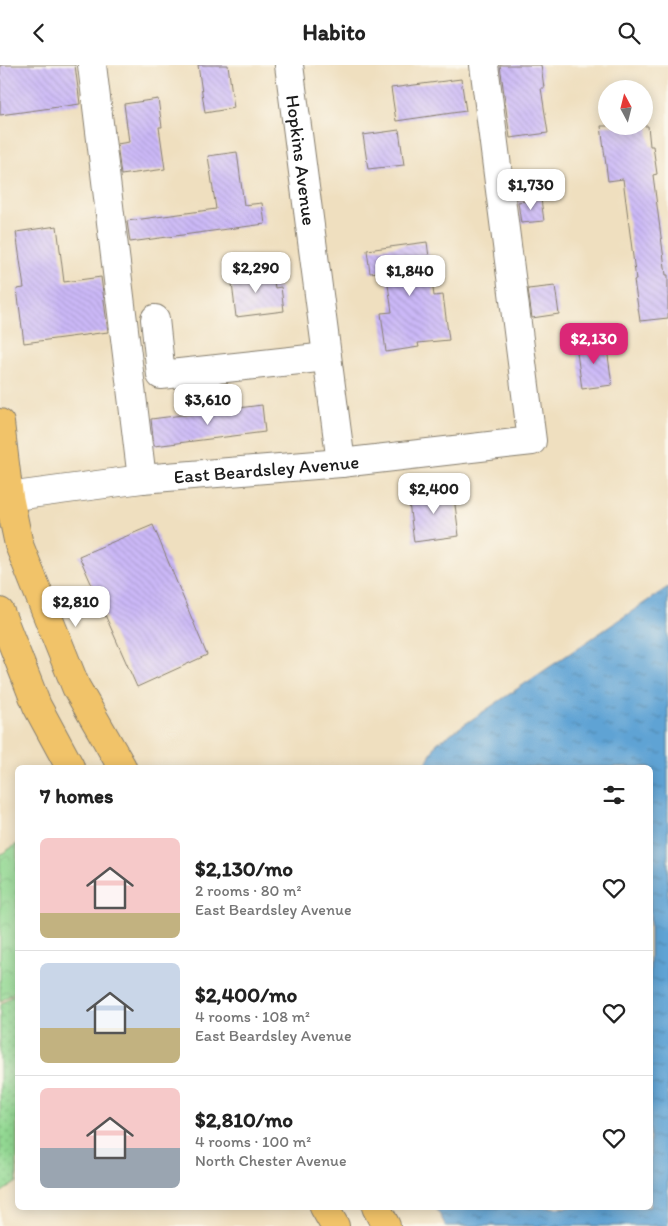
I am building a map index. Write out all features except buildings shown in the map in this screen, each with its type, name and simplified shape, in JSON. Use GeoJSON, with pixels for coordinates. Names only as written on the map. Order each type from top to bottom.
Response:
{"type":"FeatureCollection","features":[{"type":"Feature","properties":{"kind":"main road"},"geometry":{"type":"LineString","coordinates":[[0,423],[5,497],[20,545],[76,687],[121,765]]}},
{"type":"Feature","properties":{"kind":"main road"},"geometry":{"type":"LineString","coordinates":[[0,612],[37,706],[69,765]]}},
{"type":"Feature","properties":{"kind":"main road"},"geometry":{"type":"LineString","coordinates":[[326,1210],[334,1226]]}},
{"type":"Feature","properties":{"kind":"main road"},"geometry":{"type":"LineString","coordinates":[[378,1210],[386,1226]]}},
{"type":"Feature","properties":{"kind":"street"},"geometry":{"type":"LineString","coordinates":[[92,65],[142,479]]}},
{"type":"Feature","properties":{"kind":"street","name":"Hopkins Avenue"},"geometry":{"type":"LineString","coordinates":[[289,65],[341,463]]}},
{"type":"Feature","properties":{"kind":"street","name":"East Beardsley Avenue"},"geometry":{"type":"LineString","coordinates":[[5,497],[142,479],[341,463],[532,441],[484,65]]}},
{"type":"Feature","properties":{"kind":"street"},"geometry":{"type":"LineString","coordinates":[[156,319],[161,375],[327,357]]}},
{"type":"Feature","properties":{"kind":"green space"},"geometry":{"type":"Polygon","coordinates":[[[15,845],[15,991],[0,1002],[0,855],[15,845]]]}},
{"type":"Feature","properties":{"kind":"green space"},"geometry":{"type":"Polygon","coordinates":[[[15,994],[15,1183],[0,1193],[0,1005],[15,994]]]}},
{"type":"Feature","properties":{"kind":"water"},"geometry":{"type":"Polygon","coordinates":[[[668,587],[668,1226],[446,1226],[437,1210],[653,1210],[653,765],[425,765],[437,743],[668,587]]]}}]}
